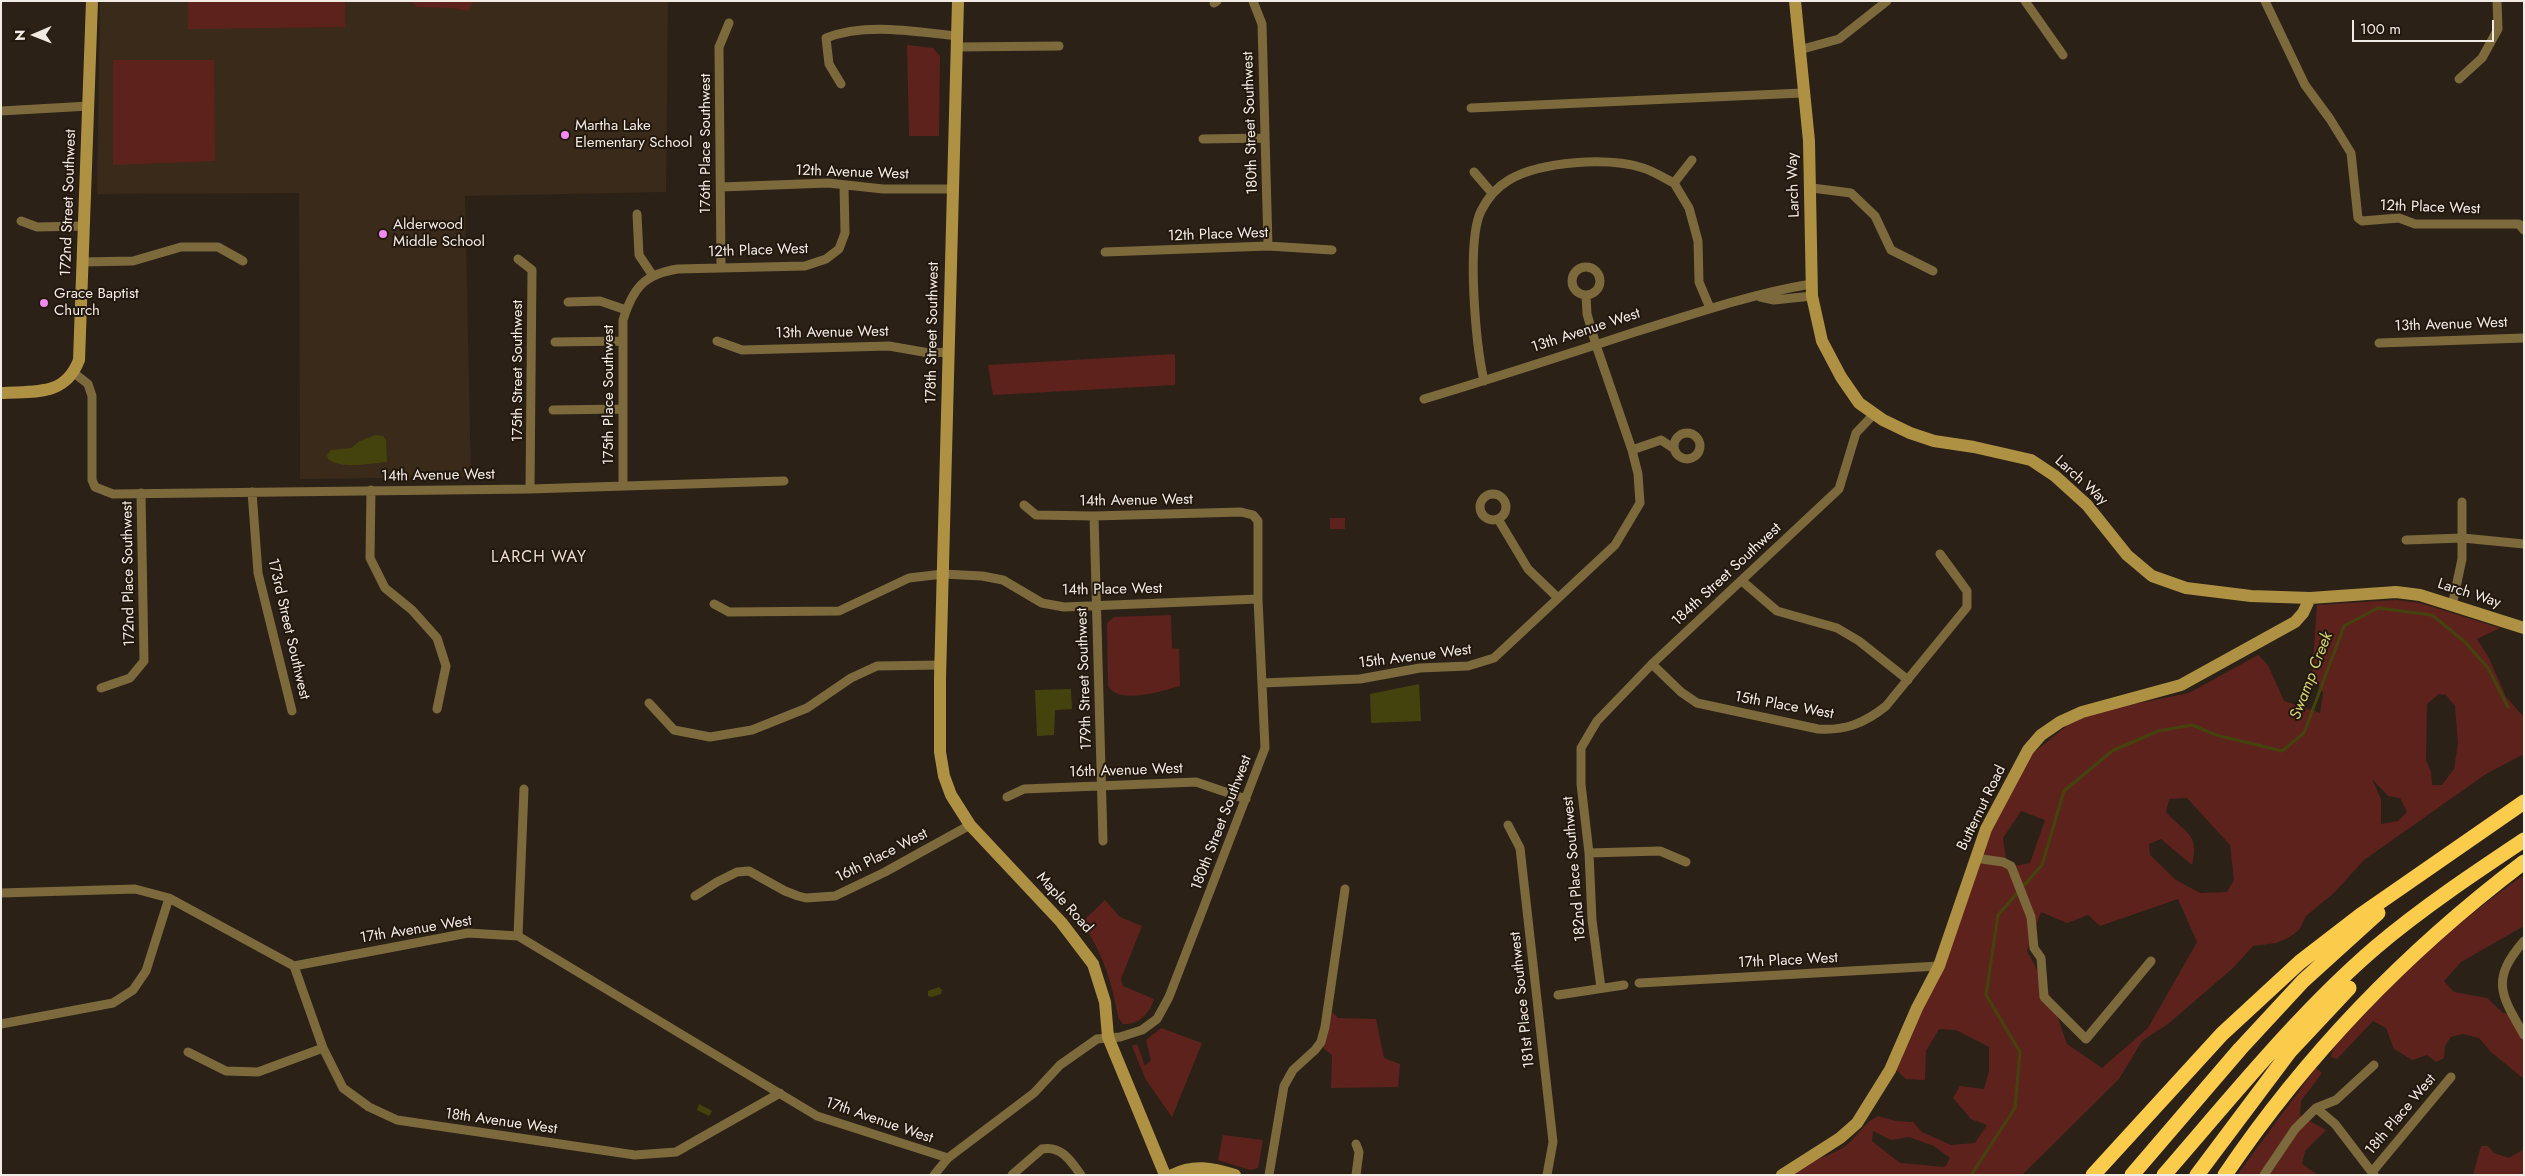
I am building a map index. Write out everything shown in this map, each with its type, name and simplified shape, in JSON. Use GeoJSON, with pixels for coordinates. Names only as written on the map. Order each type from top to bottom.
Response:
{"type":"FeatureCollection","features":[{"type":"Feature","properties":{"kind":"highway"},"geometry":{"type":"LineString","coordinates":[[2094,1175],[2222,1034],[2300,962],[2361,915],[2524,802]]}},
{"type":"Feature","properties":{"kind":"highway"},"geometry":{"type":"LineString","coordinates":[[2164,1175],[2258,1067],[2375,948],[2428,906],[2518,844]]}},
{"type":"Feature","properties":{"kind":"highway"},"geometry":{"type":"LineString","coordinates":[[2197,1175],[2290,1051],[2335,1001],[2390,947],[2518,844]]}},
{"type":"Feature","properties":{"kind":"highway"},"geometry":{"type":"LineString","coordinates":[[2132,1175],[2240,1049],[2303,981],[2393,899],[2447,856]]}},
{"type":"Feature","properties":{"kind":"highway"},"geometry":{"type":"LineString","coordinates":[[2225,1175],[2259,1126],[2318,1055],[2388,979],[2427,941],[2524,862]]}},
{"type":"Feature","properties":{"kind":"street","name":"172nd Street Southwest"},"geometry":{"type":"LineString","coordinates":[[74,373],[79,360],[92,1]]}},
{"type":"Feature","properties":{"kind":"street","name":"178th Street Southwest"},"geometry":{"type":"LineString","coordinates":[[941,665],[958,1]]}},
{"type":"Feature","properties":{"kind":"street","name":"180th Street Southwest"},"geometry":{"type":"LineString","coordinates":[[1253,1],[1262,24],[1268,246]]}},
{"type":"Feature","properties":{"kind":"street","name":"Larch Way"},"geometry":{"type":"LineString","coordinates":[[1795,1],[1812,188],[1812,290],[1822,341],[1841,377],[1859,403],[1874,414],[1910,433],[1934,441],[1974,447],[2031,460],[2055,476],[2087,505],[2127,555],[2152,576],[2186,588],[2211,592],[2310,598],[2396,592],[2420,595],[2524,628]]}},
{"type":"Feature","properties":{"kind":"street"},"geometry":{"type":"LineString","coordinates":[[1798,50],[1839,40],[1887,1]]}},
{"type":"Feature","properties":{"kind":"street"},"geometry":{"type":"LineString","coordinates":[[2025,1],[2063,55]]}},
{"type":"Feature","properties":{"kind":"street","name":"12th Place West"},"geometry":{"type":"LineString","coordinates":[[2265,1],[2305,85],[2330,119],[2351,153],[2357,214],[2362,221],[2399,218],[2415,224],[2519,224],[2524,230]]}},
{"type":"Feature","properties":{"kind":"street"},"geometry":{"type":"LineString","coordinates":[[2459,79],[2482,58],[2498,29],[2497,1]]}},
{"type":"Feature","properties":{"kind":"street","name":"176th Place Southwest"},"geometry":{"type":"LineString","coordinates":[[721,266],[719,47],[729,23]]}},
{"type":"Feature","properties":{"kind":"street"},"geometry":{"type":"LineString","coordinates":[[841,84],[829,64],[826,38],[838,33],[890,30],[958,41],[1059,46]]}},
{"type":"Feature","properties":{"kind":"street"},"geometry":{"type":"LineString","coordinates":[[1471,108],[1802,93]]}},
{"type":"Feature","properties":{"kind":"street"},"geometry":{"type":"LineString","coordinates":[[1,111],[89,106]]}},
{"type":"Feature","properties":{"kind":"street"},"geometry":{"type":"LineString","coordinates":[[1202,139],[1265,138]]}},
{"type":"Feature","properties":{"kind":"street"},"geometry":{"type":"LineString","coordinates":[[1674,183],[1692,160]]}},
{"type":"Feature","properties":{"kind":"street"},"geometry":{"type":"LineString","coordinates":[[1484,381],[1478,351],[1474,271],[1481,212],[1492,194],[1509,180],[1536,169],[1567,164],[1609,163],[1643,168],[1674,183],[1690,208],[1698,242],[1698,282],[1710,308]]}},
{"type":"Feature","properties":{"kind":"street"},"geometry":{"type":"LineString","coordinates":[[1474,172],[1492,194]]}},
{"type":"Feature","properties":{"kind":"street","name":"12th Avenue West"},"geometry":{"type":"LineString","coordinates":[[720,187],[828,183],[883,189],[953,189]]}},
{"type":"Feature","properties":{"kind":"street","name":"12th Place West"},"geometry":{"type":"LineString","coordinates":[[642,281],[662,271],[678,268],[805,266],[826,259],[839,248],[844,233],[844,186]]}},
{"type":"Feature","properties":{"kind":"street"},"geometry":{"type":"LineString","coordinates":[[1812,188],[1851,193],[1875,216],[1891,250],[1933,271]]}},
{"type":"Feature","properties":{"kind":"street"},"geometry":{"type":"LineString","coordinates":[[637,214],[639,255],[653,276]]}},
{"type":"Feature","properties":{"kind":"street"},"geometry":{"type":"LineString","coordinates":[[22,220],[37,227],[84,226]]}},
{"type":"Feature","properties":{"kind":"street","name":"12th Place West"},"geometry":{"type":"LineString","coordinates":[[1105,252],[1268,246],[1332,250]]}},
{"type":"Feature","properties":{"kind":"street"},"geometry":{"type":"LineString","coordinates":[[82,262],[133,261],[181,247],[218,247],[243,261]]}},
{"type":"Feature","properties":{"kind":"street","name":"175th Street Southwest"},"geometry":{"type":"LineString","coordinates":[[518,259],[532,270],[530,489]]}},
{"type":"Feature","properties":{"kind":"street","name":"175th Place Southwest"},"geometry":{"type":"LineString","coordinates":[[623,484],[623,320],[626,310],[642,281]]}},
{"type":"Feature","properties":{"kind":"street","name":"13th Avenue West"},"geometry":{"type":"LineString","coordinates":[[1424,399],[1710,308],[1760,296],[1772,291],[1812,290]]}},
{"type":"Feature","properties":{"kind":"street","name":"15th Avenue West"},"geometry":{"type":"LineString","coordinates":[[1262,682],[1360,679],[1420,668],[1468,666],[1494,658],[1616,545],[1640,503],[1638,474],[1632,450],[1596,345],[1587,314],[1586,295]]}},
{"type":"Feature","properties":{"kind":"street"},"geometry":{"type":"LineString","coordinates":[[568,302],[600,301],[626,310]]}},
{"type":"Feature","properties":{"kind":"street","name":"13th Avenue West"},"geometry":{"type":"LineString","coordinates":[[2379,343],[2524,338]]}},
{"type":"Feature","properties":{"kind":"street"},"geometry":{"type":"LineString","coordinates":[[555,342],[623,341]]}},
{"type":"Feature","properties":{"kind":"street","name":"13th Avenue West"},"geometry":{"type":"LineString","coordinates":[[717,341],[742,350],[889,346],[929,353],[949,352]]}},
{"type":"Feature","properties":{"kind":"street"},"geometry":{"type":"LineString","coordinates":[[1,393],[55,388],[65,383],[74,373]]}},
{"type":"Feature","properties":{"kind":"street","name":"14th Avenue West"},"geometry":{"type":"LineString","coordinates":[[74,373],[88,384],[92,396],[91,473],[95,487],[113,494],[530,489],[623,484],[784,481]]}},
{"type":"Feature","properties":{"kind":"street"},"geometry":{"type":"LineString","coordinates":[[552,410],[623,409]]}},
{"type":"Feature","properties":{"kind":"street","name":"184th Street Southwest"},"geometry":{"type":"LineString","coordinates":[[1581,748],[1597,721],[1652,664],[1838,489],[1856,433],[1874,414]]}},
{"type":"Feature","properties":{"kind":"street"},"geometry":{"type":"LineString","coordinates":[[1632,450],[1660,440],[1673,448]]}},
{"type":"Feature","properties":{"kind":"street"},"geometry":{"type":"LineString","coordinates":[[371,490],[370,558],[385,588],[412,610],[437,638],[446,666],[437,709]]}},
{"type":"Feature","properties":{"kind":"street","name":"173rd Street Southwest"},"geometry":{"type":"LineString","coordinates":[[252,492],[258,573],[292,711]]}},
{"type":"Feature","properties":{"kind":"street","name":"172nd Place Southwest"},"geometry":{"type":"LineString","coordinates":[[100,688],[130,678],[144,661],[141,493]]}},
{"type":"Feature","properties":{"kind":"street"},"geometry":{"type":"LineString","coordinates":[[2452,606],[2462,559],[2462,502]]}},
{"type":"Feature","properties":{"kind":"street","name":"14th Avenue West"},"geometry":{"type":"LineString","coordinates":[[1024,505],[1036,515],[1094,516],[1241,512],[1253,515]]}},
{"type":"Feature","properties":{"kind":"street","name":"180th Street Southwest"},"geometry":{"type":"LineString","coordinates":[[1108,1038],[1120,1037],[1142,1030],[1156,1019],[1165,1005],[1265,748],[1258,599],[1258,521],[1253,515]]}},
{"type":"Feature","properties":{"kind":"street","name":"179th Street Southwest"},"geometry":{"type":"LineString","coordinates":[[1094,516],[1103,841]]}},
{"type":"Feature","properties":{"kind":"street"},"geometry":{"type":"LineString","coordinates":[[1498,519],[1528,569],[1558,598]]}},
{"type":"Feature","properties":{"kind":"street"},"geometry":{"type":"LineString","coordinates":[[2406,540],[2463,538],[2524,544]]}},
{"type":"Feature","properties":{"kind":"street","name":"15th Place West"},"geometry":{"type":"LineString","coordinates":[[1652,664],[1681,692],[1697,702],[1827,730],[1836,730],[1870,719],[1886,706],[1964,612],[1968,602],[1967,591],[1940,554]]}},
{"type":"Feature","properties":{"kind":"street","name":"14th Place West"},"geometry":{"type":"LineString","coordinates":[[714,604],[729,612],[839,611],[909,578],[943,574],[982,576],[1003,580],[1042,603],[1064,607],[1258,599]]}},
{"type":"Feature","properties":{"kind":"street"},"geometry":{"type":"LineString","coordinates":[[1742,581],[1777,611],[1838,628],[1859,641],[1908,680]]}},
{"type":"Feature","properties":{"kind":"street","name":"Butternut Road"},"geometry":{"type":"LineString","coordinates":[[1782,1175],[1840,1138],[1857,1123],[1890,1070],[1917,1008],[1940,966],[1986,829],[2024,758],[2041,735],[2060,722],[2082,712],[2181,684],[2295,622],[2303,613],[2310,598]]}},
{"type":"Feature","properties":{"kind":"street"},"geometry":{"type":"LineString","coordinates":[[649,703],[674,730],[710,737],[752,730],[807,708],[851,678],[876,666],[941,665]]}},
{"type":"Feature","properties":{"kind":"street","name":"Maple Road"},"geometry":{"type":"LineString","coordinates":[[941,665],[939,742],[944,776],[954,801],[970,824],[1061,922],[1093,964],[1105,1002],[1108,1038],[1165,1175]]}},
{"type":"Feature","properties":{"kind":"street","name":"182nd Place Southwest"},"geometry":{"type":"LineString","coordinates":[[1581,748],[1581,784],[1589,853],[1592,920],[1601,988]]}},
{"type":"Feature","properties":{"kind":"street","name":"16th Avenue West"},"geometry":{"type":"LineString","coordinates":[[1007,797],[1024,789],[1196,782],[1246,799]]}},
{"type":"Feature","properties":{"kind":"street"},"geometry":{"type":"LineString","coordinates":[[518,936],[524,789]]}},
{"type":"Feature","properties":{"kind":"street","name":"16th Place West"},"geometry":{"type":"LineString","coordinates":[[695,896],[737,872],[749,871],[798,896],[806,898],[835,896],[885,872],[970,824]]}},
{"type":"Feature","properties":{"kind":"street","name":"181st Place Southwest"},"geometry":{"type":"LineString","coordinates":[[1508,825],[1520,848],[1553,1142],[1546,1175]]}},
{"type":"Feature","properties":{"kind":"street"},"geometry":{"type":"LineString","coordinates":[[1589,853],[1660,852],[1686,862]]}},
{"type":"Feature","properties":{"kind":"street"},"geometry":{"type":"LineString","coordinates":[[1975,858],[2003,862],[2011,866],[2031,918],[2034,948],[2041,958],[2044,998],[2086,1039],[2151,961]]}},
{"type":"Feature","properties":{"kind":"street"},"geometry":{"type":"LineString","coordinates":[[1,893],[135,889],[169,898],[294,966]]}},
{"type":"Feature","properties":{"kind":"street"},"geometry":{"type":"LineString","coordinates":[[1269,1175],[1284,1086],[1293,1070],[1321,1042],[1325,1027],[1345,889]]}},
{"type":"Feature","properties":{"kind":"street"},"geometry":{"type":"LineString","coordinates":[[1,1024],[114,1004],[133,990],[146,971],[169,898]]}},
{"type":"Feature","properties":{"kind":"street","name":"17th Avenue West"},"geometry":{"type":"LineString","coordinates":[[294,966],[468,933],[518,936],[817,1116],[948,1158]]}},
{"type":"Feature","properties":{"kind":"street"},"geometry":{"type":"LineString","coordinates":[[2524,941],[2512,954],[2503,972],[2503,998],[2524,1034]]}},
{"type":"Feature","properties":{"kind":"street","name":"18th Avenue West"},"geometry":{"type":"LineString","coordinates":[[294,966],[323,1048],[343,1088],[369,1107],[397,1120],[635,1156],[676,1152],[780,1093]]}},
{"type":"Feature","properties":{"kind":"street","name":"17th Place West"},"geometry":{"type":"LineString","coordinates":[[1639,983],[1940,966]]}},
{"type":"Feature","properties":{"kind":"street"},"geometry":{"type":"LineString","coordinates":[[1558,995],[1624,985]]}},
{"type":"Feature","properties":{"kind":"street","name":"17th Avenue West"},"geometry":{"type":"LineString","coordinates":[[934,1175],[948,1158],[1034,1093],[1060,1065],[1097,1039],[1108,1038]]}},
{"type":"Feature","properties":{"kind":"street"},"geometry":{"type":"LineString","coordinates":[[188,1052],[226,1071],[258,1072],[323,1048]]}},
{"type":"Feature","properties":{"kind":"street"},"geometry":{"type":"LineString","coordinates":[[2264,1175],[2295,1129],[2316,1108],[2329,1104],[2343,1094],[2374,1065]]}},
{"type":"Feature","properties":{"kind":"street","name":"18th Place West"},"geometry":{"type":"LineString","coordinates":[[2373,1173],[2451,1077]]}},
{"type":"Feature","properties":{"kind":"street"},"geometry":{"type":"LineString","coordinates":[[2316,1108],[2340,1130],[2373,1173]]}},
{"type":"Feature","properties":{"kind":"street"},"geometry":{"type":"LineString","coordinates":[[1356,1144],[1358,1152],[1356,1175]]}},
{"type":"Feature","properties":{"kind":"street"},"geometry":{"type":"LineString","coordinates":[[1012,1175],[1042,1149],[1048,1148],[1059,1150],[1069,1159],[1081,1175]]}},
{"type":"Feature","properties":{"kind":"street"},"geometry":{"type":"LineString","coordinates":[[1172,1175],[1184,1170],[1200,1167],[1213,1168],[1235,1175]]}},
{"type":"Feature","properties":{"kind":"shaded area","name":"Alderwood Middle School"},"geometry":{"type":"Polygon","coordinates":[[[100,1],[668,1],[666,192],[465,196],[471,477],[300,479],[299,193],[97,194],[100,1]]]}},
{"type":"Feature","properties":{"kind":"shaded area"},"geometry":{"type":"Polygon","coordinates":[[[188,1],[345,1],[345,27],[188,29],[188,1]]]}},
{"type":"Feature","properties":{"kind":"shaded area"},"geometry":{"type":"Polygon","coordinates":[[[413,1],[474,1],[468,11],[452,8],[417,7],[413,1]]]}},
{"type":"Feature","properties":{"kind":"shaded area"},"geometry":{"type":"Polygon","coordinates":[[[907,45],[933,48],[940,56],[939,136],[909,136],[907,45]]]}},
{"type":"Feature","properties":{"kind":"shaded area"},"geometry":{"type":"Polygon","coordinates":[[[113,60],[214,60],[215,161],[113,165],[113,60]]]}},
{"type":"Feature","properties":{"kind":"shaded area"},"geometry":{"type":"Polygon","coordinates":[[[1175,354],[1175,385],[993,395],[988,365],[1175,354]]]}},
{"type":"Feature","properties":{"kind":"shaded area"},"geometry":{"type":"Polygon","coordinates":[[[375,435],[383,436],[386,440],[387,462],[348,465],[328,459],[327,455],[331,450],[351,448],[360,441],[375,435]]]}},
{"type":"Feature","properties":{"kind":"shaded area"},"geometry":{"type":"Polygon","coordinates":[[[1330,518],[1345,518],[1345,529],[1330,529],[1330,518]]]}},
{"type":"Feature","properties":{"kind":"shaded area"},"geometry":{"type":"Polygon","coordinates":[[[2396,600],[2420,603],[2500,628],[2477,639],[2489,658],[2506,697],[2524,717],[2524,754],[2486,774],[2364,860],[2334,893],[2306,916],[2299,930],[2288,938],[2276,943],[2253,946],[2233,968],[2168,1024],[2142,1041],[2119,1079],[2022,1175],[1793,1175],[1805,1166],[1844,1147],[1869,1122],[1878,1116],[1895,1121],[1913,1122],[1922,1132],[1951,1145],[1975,1143],[1987,1125],[1971,1119],[1953,1098],[1960,1086],[1984,1089],[1989,1071],[1989,1047],[1956,1030],[1939,1029],[1926,1051],[1925,1080],[1906,1079],[1895,1069],[1991,832],[2032,754],[2080,715],[2189,693],[2258,655],[2268,665],[2284,701],[2320,713],[2323,693],[2312,675],[2317,605],[2396,600]],[[2439,694],[2427,704],[2426,760],[2431,772],[2432,785],[2442,785],[2454,769],[2458,743],[2455,706],[2446,695],[2439,694]],[[2372,779],[2381,799],[2381,824],[2398,821],[2407,812],[2400,798],[2388,796],[2372,779]],[[2187,798],[2169,799],[2166,812],[2192,839],[2194,854],[2192,865],[2161,839],[2149,844],[2150,855],[2176,880],[2200,893],[2227,892],[2234,880],[2230,845],[2187,798]],[[2021,811],[2003,838],[2006,860],[2015,866],[2030,863],[2045,820],[2021,811]],[[2178,899],[2100,926],[2088,915],[2067,923],[2041,912],[2027,951],[2048,990],[2067,1044],[2102,1068],[2148,1028],[2197,942],[2178,899]],[[1873,1131],[1872,1141],[1900,1163],[1945,1167],[1950,1158],[1934,1146],[1909,1137],[1891,1140],[1873,1131]]]}},
{"type":"Feature","properties":{"kind":"shaded area"},"geometry":{"type":"Polygon","coordinates":[[[1171,615],[1172,648],[1179,649],[1180,686],[1131,696],[1113,692],[1108,686],[1107,623],[1114,617],[1171,615]]]}},
{"type":"Feature","properties":{"kind":"shaded area"},"geometry":{"type":"Polygon","coordinates":[[[1419,684],[1421,721],[1371,723],[1370,694],[1419,684]]]}},
{"type":"Feature","properties":{"kind":"shaded area"},"geometry":{"type":"Polygon","coordinates":[[[1071,689],[1072,709],[1055,710],[1054,735],[1037,736],[1035,690],[1071,689]]]}},
{"type":"Feature","properties":{"kind":"shaded area"},"geometry":{"type":"Polygon","coordinates":[[[2524,875],[2524,926],[2461,962],[2444,981],[2454,992],[2487,998],[2503,1013],[2512,1014],[2524,1035],[2524,1079],[2491,1052],[2479,1038],[2463,1034],[2451,1037],[2445,1046],[2444,1058],[2436,1062],[2427,1055],[2412,1060],[2394,1049],[2386,1028],[2373,1021],[2337,1059],[2331,1057],[2332,1052],[2342,1037],[2416,962],[2479,908],[2524,875]]]}},
{"type":"Feature","properties":{"kind":"shaded area"},"geometry":{"type":"Polygon","coordinates":[[[1105,900],[1120,917],[1142,926],[1121,979],[1123,986],[1154,999],[1150,1009],[1143,1017],[1129,1024],[1123,1024],[1119,1019],[1106,969],[1082,922],[1105,900]]]}},
{"type":"Feature","properties":{"kind":"shaded area"},"geometry":{"type":"Polygon","coordinates":[[[939,987],[942,990],[941,994],[932,997],[928,996],[928,991],[939,987]]]}},
{"type":"Feature","properties":{"kind":"shaded area"},"geometry":{"type":"Polygon","coordinates":[[[1332,1012],[1338,1018],[1376,1019],[1384,1058],[1400,1064],[1398,1087],[1331,1088],[1332,1055],[1323,1048],[1332,1012]]]}},
{"type":"Feature","properties":{"kind":"shaded area"},"geometry":{"type":"Polygon","coordinates":[[[1161,1028],[1202,1043],[1172,1117],[1146,1080],[1132,1046],[1137,1044],[1145,1066],[1151,1060],[1146,1040],[1161,1028]]]}},
{"type":"Feature","properties":{"kind":"shaded area"},"geometry":{"type":"Polygon","coordinates":[[[2316,1068],[2322,1073],[2301,1101],[2300,1115],[2326,1130],[2305,1151],[2302,1164],[2318,1175],[2237,1175],[2316,1068]]]}},
{"type":"Feature","properties":{"kind":"shaded area"},"geometry":{"type":"Polygon","coordinates":[[[699,1104],[712,1111],[709,1116],[697,1110],[699,1104]]]}},
{"type":"Feature","properties":{"kind":"shaded area"},"geometry":{"type":"Polygon","coordinates":[[[1223,1135],[1263,1140],[1258,1168],[1250,1170],[1218,1160],[1223,1135]]]}},
{"type":"Feature","properties":{"kind":"shaded area"},"geometry":{"type":"Polygon","coordinates":[[[2481,1146],[2488,1146],[2494,1153],[2509,1158],[2524,1149],[2524,1175],[2473,1175],[2481,1146]]]}},
{"type":"Feature","properties":{"kind":"waterway","name":"Swamp Creek"},"geometry":{"type":"LineString","coordinates":[[1971,1175],[2015,1108],[2020,1052],[1986,995],[1998,915],[2042,865],[2064,791],[2112,751],[2158,731],[2192,725],[2216,735],[2282,751],[2304,733],[2344,626],[2378,608],[2432,615],[2465,642],[2488,668],[2508,707]]}},
{"type":"Feature","properties":{"kind":"place","name":"Martha Lake Elementary School"},"geometry":{"type":"Point","coordinates":[565,135]}},
{"type":"Feature","properties":{"kind":"place","name":"Alderwood Middle School"},"geometry":{"type":"Point","coordinates":[383,234]}},
{"type":"Feature","properties":{"kind":"place","name":"Grace Baptist Church"},"geometry":{"type":"Point","coordinates":[44,303]}},
{"type":"Feature","properties":{"kind":"district","name":"LARCH WAY"},"geometry":{"type":"Point","coordinates":[539,558]}}]}
